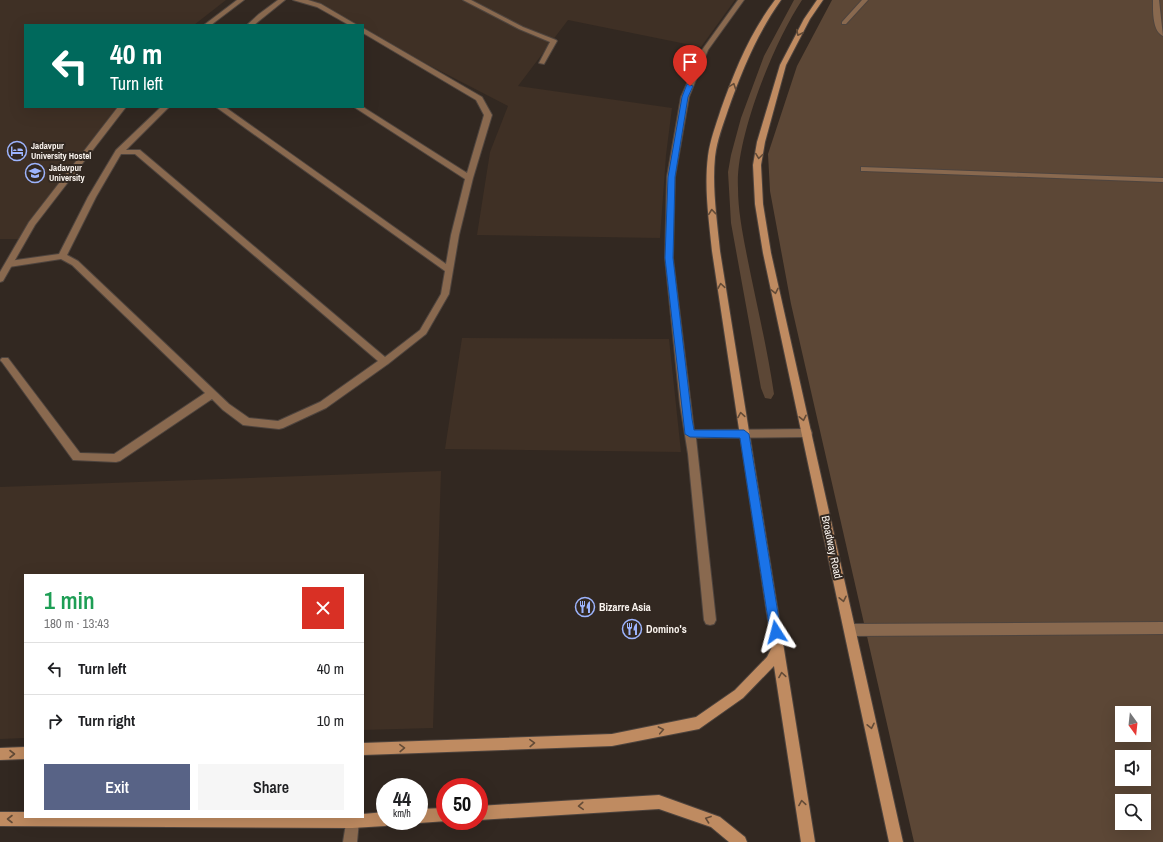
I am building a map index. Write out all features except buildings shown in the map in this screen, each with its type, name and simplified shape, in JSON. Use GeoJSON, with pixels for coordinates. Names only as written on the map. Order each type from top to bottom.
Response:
{"type":"FeatureCollection","features":[{"type":"Feature","properties":{"kind":"main road"},"geometry":{"type":"LineString","coordinates":[[778,0],[743,58],[716,136],[711,161],[711,202],[716,251],[808,842]]}},
{"type":"Feature","properties":{"kind":"main road","name":"Broadway Road"},"geometry":{"type":"LineString","coordinates":[[820,0],[807,19],[783,65],[761,142],[758,165],[759,204],[767,253],[896,842]]}},
{"type":"Feature","properties":{"kind":"main road"},"geometry":{"type":"LineString","coordinates":[[364,750],[612,740],[699,723],[739,694],[771,660],[778,647]]}},
{"type":"Feature","properties":{"kind":"main road"},"geometry":{"type":"LineString","coordinates":[[0,754],[24,753]]}},
{"type":"Feature","properties":{"kind":"main road"},"geometry":{"type":"LineString","coordinates":[[488,812],[659,802],[715,822],[740,842]]}},
{"type":"Feature","properties":{"kind":"main road"},"geometry":{"type":"LineString","coordinates":[[0,819],[352,820],[376,819]]}},
{"type":"Feature","properties":{"kind":"street"},"geometry":{"type":"LineString","coordinates":[[208,24],[241,0]]}},
{"type":"Feature","properties":{"kind":"street"},"geometry":{"type":"LineString","coordinates":[[251,24],[282,0]]}},
{"type":"Feature","properties":{"kind":"street"},"geometry":{"type":"LineString","coordinates":[[296,0],[305,0],[320,4],[352,24]]}},
{"type":"Feature","properties":{"kind":"street"},"geometry":{"type":"LineString","coordinates":[[466,0],[522,28],[554,41],[542,64]]}},
{"type":"Feature","properties":{"kind":"street"},"geometry":{"type":"LineString","coordinates":[[710,620],[669,258],[671,177],[685,97],[705,50],[741,0]]}},
{"type":"Feature","properties":{"kind":"street"},"geometry":{"type":"LineString","coordinates":[[844,23],[865,0]]}},
{"type":"Feature","properties":{"kind":"street"},"geometry":{"type":"LineString","coordinates":[[1156,0],[1157,20],[1163,34]]}},
{"type":"Feature","properties":{"kind":"street"},"geometry":{"type":"LineString","coordinates":[[9,264],[62,256],[75,263],[226,407],[247,422],[279,425],[323,405],[385,362],[423,332],[445,294],[455,235],[469,178],[488,115],[479,99],[364,31]]}},
{"type":"Feature","properties":{"kind":"street"},"geometry":{"type":"LineString","coordinates":[[0,280],[32,224],[121,108]]}},
{"type":"Feature","properties":{"kind":"street"},"geometry":{"type":"LineString","coordinates":[[62,256],[92,197],[119,152],[164,108]]}},
{"type":"Feature","properties":{"kind":"street"},"geometry":{"type":"LineString","coordinates":[[221,108],[449,270]]}},
{"type":"Feature","properties":{"kind":"street"},"geometry":{"type":"LineString","coordinates":[[360,108],[469,178]]}},
{"type":"Feature","properties":{"kind":"street"},"geometry":{"type":"LineString","coordinates":[[119,152],[137,152],[385,362]]}},
{"type":"Feature","properties":{"kind":"street"},"geometry":{"type":"LineString","coordinates":[[864,169],[1163,180]]}},
{"type":"Feature","properties":{"kind":"street"},"geometry":{"type":"LineString","coordinates":[[5,360],[78,457],[116,458],[212,394]]}},
{"type":"Feature","properties":{"kind":"street"},"geometry":{"type":"LineString","coordinates":[[690,434],[807,433]]}},
{"type":"Feature","properties":{"kind":"street"},"geometry":{"type":"LineString","coordinates":[[850,630],[1163,628]]}},
{"type":"Feature","properties":{"kind":"street"},"geometry":{"type":"LineString","coordinates":[[350,842],[352,820]]}},
{"type":"Feature","properties":{"kind":"shaded area","name":"Jadavpur University"},"geometry":{"type":"Polygon","coordinates":[[[0,0],[226,0],[195,24],[24,24],[24,108],[116,108],[22,239],[0,239],[0,0]]]}},
{"type":"Feature","properties":{"kind":"shaded area"},"geometry":{"type":"Polygon","coordinates":[[[304,0],[735,0],[701,47],[568,20],[518,86],[672,108],[666,155],[660,238],[477,235],[490,152],[508,106],[364,32],[364,24],[350,24],[304,0]]]}},
{"type":"Feature","properties":{"kind":"shaded area"},"geometry":{"type":"Polygon","coordinates":[[[794,0],[802,0],[780,40],[758,91],[743,143],[739,167],[738,196],[740,220],[771,376],[774,394],[771,399],[765,398],[761,388],[731,223],[728,172],[741,118],[764,56],[794,0]]]}},
{"type":"Feature","properties":{"kind":"shaded area"},"geometry":{"type":"Polygon","coordinates":[[[832,0],[1163,0],[1163,842],[914,842],[791,304],[770,191],[768,154],[797,66],[832,0]]]}},
{"type":"Feature","properties":{"kind":"shaded area"},"geometry":{"type":"Polygon","coordinates":[[[462,338],[669,339],[681,452],[445,449],[462,338]]]}},
{"type":"Feature","properties":{"kind":"shaded area"},"geometry":{"type":"Polygon","coordinates":[[[441,471],[433,728],[364,730],[364,574],[24,574],[24,738],[0,739],[0,487],[441,471]]]}},
{"type":"Feature","properties":{"kind":"place","name":"Jadavpur University Hostel"},"geometry":{"type":"Point","coordinates":[17,151]}},
{"type":"Feature","properties":{"kind":"place","name":"Jadavpur University"},"geometry":{"type":"Point","coordinates":[35,173]}},
{"type":"Feature","properties":{"kind":"place","name":"Bizarre Asia"},"geometry":{"type":"Point","coordinates":[585,607]}},
{"type":"Feature","properties":{"kind":"place","name":"Domino's"},"geometry":{"type":"Point","coordinates":[632,629]}},
{"type":"Feature","properties":{"kind":"route"},"geometry":{"type":"LineString","coordinates":[[690,86],[685,97],[671,177],[669,258],[687,419],[690,434],[744,434],[776,632]]}}]}
